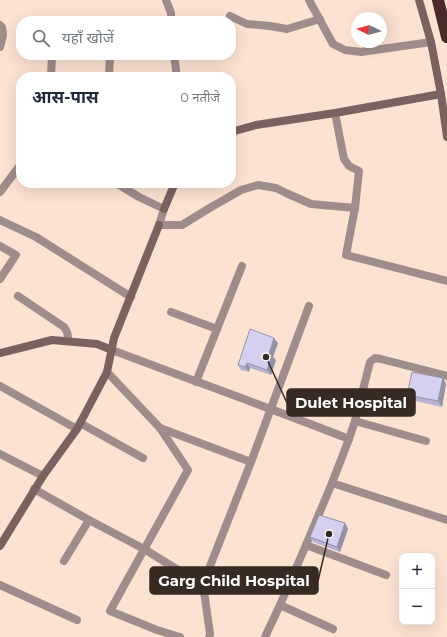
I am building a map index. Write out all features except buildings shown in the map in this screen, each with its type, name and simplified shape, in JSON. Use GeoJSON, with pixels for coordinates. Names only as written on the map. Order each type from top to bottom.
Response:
{"type":"FeatureCollection","features":[{"type":"Feature","properties":{"kind":"highway"},"geometry":{"type":"LineString","coordinates":[[438,0],[447,38]]}},
{"type":"Feature","properties":{"kind":"street"},"geometry":{"type":"LineString","coordinates":[[166,0],[170,13],[169,16]]}},
{"type":"Feature","properties":{"kind":"street"},"geometry":{"type":"LineString","coordinates":[[309,0],[333,44],[345,50],[362,52],[431,42]]}},
{"type":"Feature","properties":{"kind":"street"},"geometry":{"type":"LineString","coordinates":[[419,0],[431,42],[441,94],[447,137]]}},
{"type":"Feature","properties":{"kind":"street"},"geometry":{"type":"LineString","coordinates":[[236,19],[247,24],[287,29],[320,19]]}},
{"type":"Feature","properties":{"kind":"street"},"geometry":{"type":"LineString","coordinates":[[0,25],[2,27],[3,35],[0,47]]}},
{"type":"Feature","properties":{"kind":"street"},"geometry":{"type":"LineString","coordinates":[[51,72],[52,60]]}},
{"type":"Feature","properties":{"kind":"street"},"geometry":{"type":"LineString","coordinates":[[109,72],[110,60]]}},
{"type":"Feature","properties":{"kind":"street"},"geometry":{"type":"LineString","coordinates":[[175,60],[176,72]]}},
{"type":"Feature","properties":{"kind":"street"},"geometry":{"type":"LineString","coordinates":[[236,131],[256,125],[335,113],[441,94]]}},
{"type":"Feature","properties":{"kind":"street"},"geometry":{"type":"LineString","coordinates":[[335,113],[344,159],[349,166],[359,171],[355,208],[346,255],[447,281]]}},
{"type":"Feature","properties":{"kind":"street"},"geometry":{"type":"LineString","coordinates":[[0,192],[16,171]]}},
{"type":"Feature","properties":{"kind":"street"},"geometry":{"type":"LineString","coordinates":[[159,225],[182,225],[241,190],[258,185],[276,188],[311,204],[355,208]]}},
{"type":"Feature","properties":{"kind":"street"},"geometry":{"type":"LineString","coordinates":[[124,188],[164,209]]}},
{"type":"Feature","properties":{"kind":"street"},"geometry":{"type":"LineString","coordinates":[[0,546],[43,476],[79,426],[107,372],[114,338],[173,188]]}},
{"type":"Feature","properties":{"kind":"street"},"geometry":{"type":"LineString","coordinates":[[0,220],[36,238],[131,297]]}},
{"type":"Feature","properties":{"kind":"street"},"geometry":{"type":"LineString","coordinates":[[0,246],[16,255],[0,279]]}},
{"type":"Feature","properties":{"kind":"street"},"geometry":{"type":"LineString","coordinates":[[196,382],[242,266]]}},
{"type":"Feature","properties":{"kind":"street"},"geometry":{"type":"LineString","coordinates":[[18,296],[64,327],[67,330],[68,342]]}},
{"type":"Feature","properties":{"kind":"street"},"geometry":{"type":"LineString","coordinates":[[209,637],[210,634],[203,584],[309,306]]}},
{"type":"Feature","properties":{"kind":"street"},"geometry":{"type":"LineString","coordinates":[[171,312],[217,329]]}},
{"type":"Feature","properties":{"kind":"street"},"geometry":{"type":"LineString","coordinates":[[0,353],[52,340],[97,344],[196,382],[271,408],[349,439]]}},
{"type":"Feature","properties":{"kind":"street"},"geometry":{"type":"LineString","coordinates":[[265,637],[332,484],[355,421],[370,362],[375,358],[381,359],[447,376]]}},
{"type":"Feature","properties":{"kind":"street"},"geometry":{"type":"LineString","coordinates":[[107,372],[160,428],[188,470],[110,611],[156,634],[180,637]]}},
{"type":"Feature","properties":{"kind":"street"},"geometry":{"type":"LineString","coordinates":[[0,386],[143,458]]}},
{"type":"Feature","properties":{"kind":"street"},"geometry":{"type":"LineString","coordinates":[[355,421],[426,441]]}},
{"type":"Feature","properties":{"kind":"street"},"geometry":{"type":"LineString","coordinates":[[160,428],[250,462]]}},
{"type":"Feature","properties":{"kind":"street"},"geometry":{"type":"LineString","coordinates":[[0,454],[43,476]]}},
{"type":"Feature","properties":{"kind":"street"},"geometry":{"type":"LineString","coordinates":[[332,484],[447,520]]}},
{"type":"Feature","properties":{"kind":"street"},"geometry":{"type":"LineString","coordinates":[[34,490],[144,549],[203,584]]}},
{"type":"Feature","properties":{"kind":"street"},"geometry":{"type":"LineString","coordinates":[[64,561],[89,520]]}},
{"type":"Feature","properties":{"kind":"street"},"geometry":{"type":"LineString","coordinates":[[306,545],[386,575]]}},
{"type":"Feature","properties":{"kind":"street"},"geometry":{"type":"LineString","coordinates":[[0,585],[77,620]]}},
{"type":"Feature","properties":{"kind":"street"},"geometry":{"type":"LineString","coordinates":[[280,605],[333,629]]}},
{"type":"Feature","properties":{"kind":"place","name":"Dulet Hospital"},"geometry":{"type":"Point","coordinates":[266,357]}},
{"type":"Feature","properties":{"kind":"place","name":"Garg Child Hospital"},"geometry":{"type":"Point","coordinates":[329,534]}}]}
